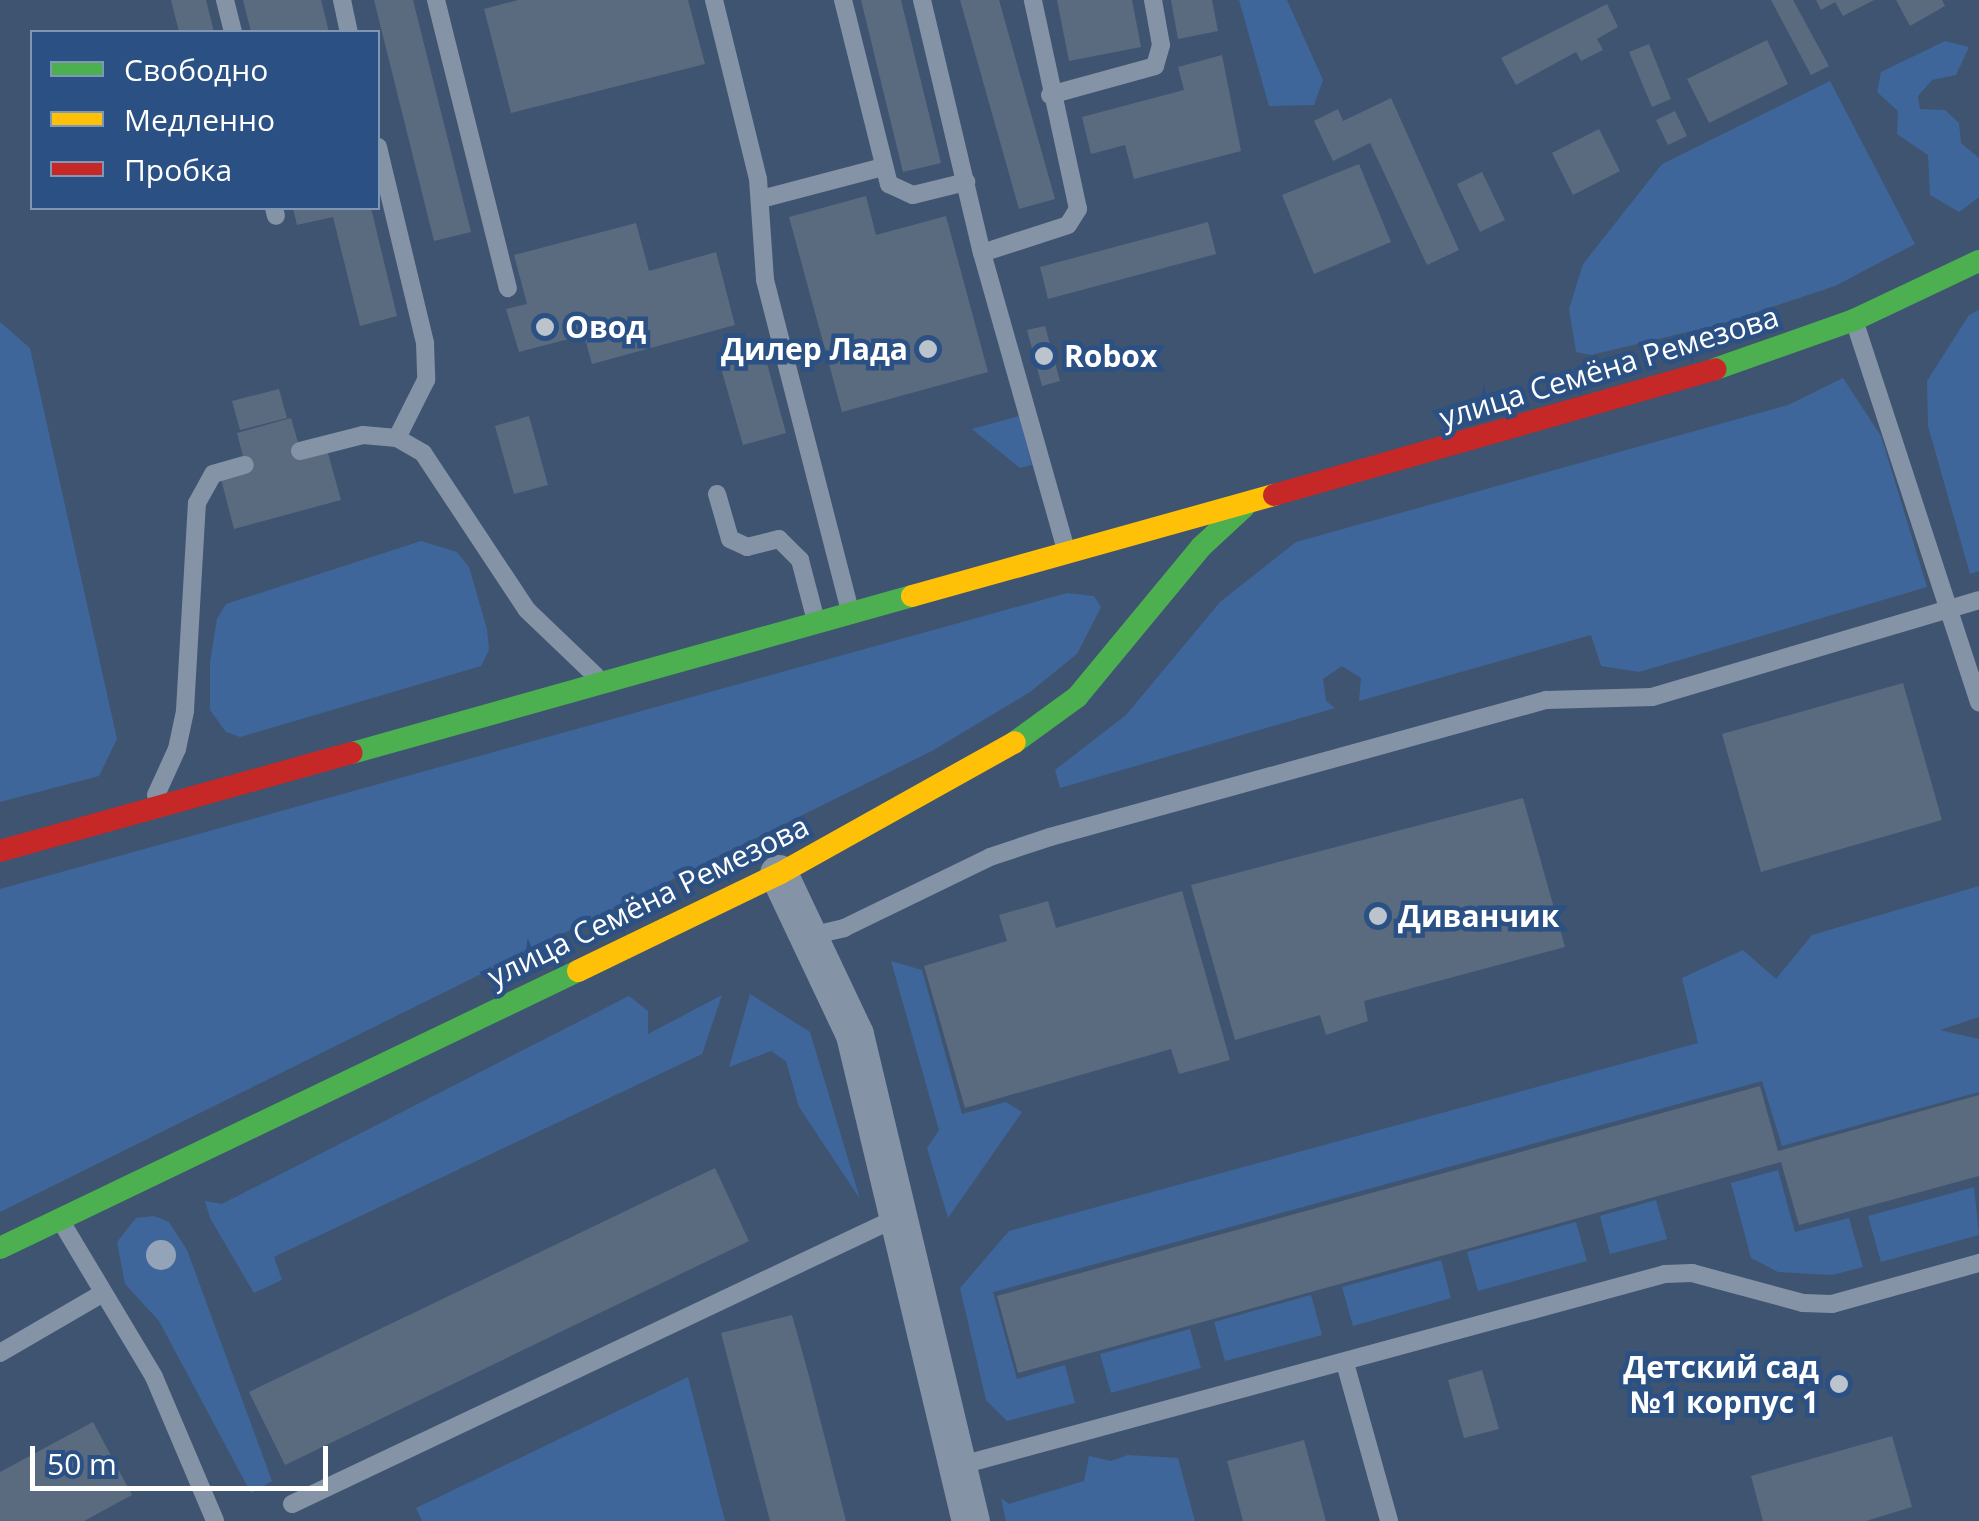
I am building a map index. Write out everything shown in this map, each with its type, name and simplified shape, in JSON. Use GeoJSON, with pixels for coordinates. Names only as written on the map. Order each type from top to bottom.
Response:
{"type":"FeatureCollection","features":[{"type":"Feature","properties":{"kind":"main road","name":"улица Семёна Ремезова"},"geometry":{"type":"LineString","coordinates":[[0,851],[600,680],[1068,554],[1678,382],[1854,320],[1979,261]]}},
{"type":"Feature","properties":{"kind":"main road","name":"улица Семёна Ремезова"},"geometry":{"type":"LineString","coordinates":[[0,1248],[779,874],[986,764],[1077,697],[1126,646],[1201,547],[1246,504]]}},
{"type":"Feature","properties":{"kind":"main road"},"geometry":{"type":"LineString","coordinates":[[1068,554],[1113,568]]}},
{"type":"Feature","properties":{"kind":"main road"},"geometry":{"type":"LineString","coordinates":[[1126,646],[1130,600]]}},
{"type":"Feature","properties":{"kind":"street"},"geometry":{"type":"LineString","coordinates":[[779,874],[855,1035],[971,1521]]}},
{"type":"Feature","properties":{"kind":"lane"},"geometry":{"type":"LineString","coordinates":[[225,0],[232,30]]}},
{"type":"Feature","properties":{"kind":"lane"},"geometry":{"type":"LineString","coordinates":[[342,0],[350,30]]}},
{"type":"Feature","properties":{"kind":"lane"},"geometry":{"type":"LineString","coordinates":[[436,0],[508,288]]}},
{"type":"Feature","properties":{"kind":"lane"},"geometry":{"type":"LineString","coordinates":[[714,0],[761,199],[765,280],[850,613]]}},
{"type":"Feature","properties":{"kind":"lane"},"geometry":{"type":"LineString","coordinates":[[843,0],[890,184],[913,195],[966,182]]}},
{"type":"Feature","properties":{"kind":"lane"},"geometry":{"type":"LineString","coordinates":[[922,0],[982,252],[1068,554]]}},
{"type":"Feature","properties":{"kind":"lane"},"geometry":{"type":"LineString","coordinates":[[982,252],[1074,218],[1078,198],[1050,95],[1033,0]]}},
{"type":"Feature","properties":{"kind":"lane"},"geometry":{"type":"LineString","coordinates":[[1050,95],[1156,66],[1162,45],[1153,0]]}},
{"type":"Feature","properties":{"kind":"lane"},"geometry":{"type":"LineString","coordinates":[[380,156],[425,343],[426,380],[397,438]]}},
{"type":"Feature","properties":{"kind":"lane"},"geometry":{"type":"LineString","coordinates":[[761,199],[883,167]]}},
{"type":"Feature","properties":{"kind":"lane"},"geometry":{"type":"LineString","coordinates":[[1854,320],[1979,702]]}},
{"type":"Feature","properties":{"kind":"lane"},"geometry":{"type":"LineString","coordinates":[[300,450],[363,435],[397,438],[423,453],[527,610],[600,680]]}},
{"type":"Feature","properties":{"kind":"lane"},"geometry":{"type":"LineString","coordinates":[[150,807],[178,749],[186,710],[197,503],[212,474],[245,465]]}},
{"type":"Feature","properties":{"kind":"lane"},"geometry":{"type":"LineString","coordinates":[[717,494],[730,539],[748,547],[779,539],[800,560],[817,622]]}},
{"type":"Feature","properties":{"kind":"lane"},"geometry":{"type":"LineString","coordinates":[[810,936],[844,928],[990,857],[1050,837],[1546,700],[1652,697],[1979,600]]}},
{"type":"Feature","properties":{"kind":"lane"},"geometry":{"type":"LineString","coordinates":[[59,1218],[154,1377],[214,1521]]}},
{"type":"Feature","properties":{"kind":"lane"},"geometry":{"type":"LineString","coordinates":[[292,1504],[898,1218]]}},
{"type":"Feature","properties":{"kind":"lane"},"geometry":{"type":"LineString","coordinates":[[958,1466],[1665,1274],[1692,1273],[1803,1303],[1832,1304],[1979,1264]]}},
{"type":"Feature","properties":{"kind":"lane"},"geometry":{"type":"LineString","coordinates":[[0,1353],[103,1293]]}},
{"type":"Feature","properties":{"kind":"lane"},"geometry":{"type":"LineString","coordinates":[[1345,1363],[1389,1521]]}},
{"type":"Feature","properties":{"kind":"shaded area"},"geometry":{"type":"Polygon","coordinates":[[[1239,0],[1287,0],[1323,80],[1314,105],[1269,106],[1239,0]]]}},
{"type":"Feature","properties":{"kind":"shaded area"},"geometry":{"type":"Polygon","coordinates":[[[1945,41],[1969,47],[1956,75],[1932,80],[1918,96],[1920,109],[1945,110],[1959,123],[1961,143],[1979,158],[1979,197],[1959,212],[1930,195],[1928,155],[1897,134],[1898,111],[1877,92],[1881,72],[1945,41]]]}},
{"type":"Feature","properties":{"kind":"shaded area"},"geometry":{"type":"Polygon","coordinates":[[[1830,81],[1915,244],[1835,286],[1721,324],[1591,355],[1576,352],[1569,309],[1583,264],[1662,164],[1830,81]]]}},
{"type":"Feature","properties":{"kind":"shaded area"},"geometry":{"type":"Polygon","coordinates":[[[1979,310],[1979,571],[1970,574],[1928,426],[1927,381],[1969,315],[1979,310]]]}},
{"type":"Feature","properties":{"kind":"shaded area"},"geometry":{"type":"Polygon","coordinates":[[[0,322],[30,348],[117,739],[99,776],[0,802],[0,322]]]}},
{"type":"Feature","properties":{"kind":"shaded area"},"geometry":{"type":"Polygon","coordinates":[[[1843,378],[1881,436],[1927,587],[1639,672],[1601,666],[1591,635],[1359,701],[1361,678],[1342,666],[1323,679],[1326,701],[1335,708],[1060,788],[1055,770],[1126,715],[1220,602],[1296,542],[1788,405],[1843,378]]]}},
{"type":"Feature","properties":{"kind":"shaded area"},"geometry":{"type":"Polygon","coordinates":[[[1019,416],[1032,465],[1020,468],[972,429],[1019,416]]]}},
{"type":"Feature","properties":{"kind":"shaded area"},"geometry":{"type":"Polygon","coordinates":[[[421,541],[457,552],[469,567],[487,629],[489,650],[481,666],[240,737],[226,732],[210,710],[210,662],[217,619],[226,604],[421,541]]]}},
{"type":"Feature","properties":{"kind":"shaded area"},"geometry":{"type":"Polygon","coordinates":[[[1067,593],[1094,596],[1101,607],[1077,654],[1030,692],[932,751],[0,1212],[0,889],[1067,593]]]}},
{"type":"Feature","properties":{"kind":"shaded area"},"geometry":{"type":"Polygon","coordinates":[[[1979,886],[1979,1017],[1940,1030],[1979,1039],[1979,1092],[1782,1146],[1762,1081],[993,1292],[1017,1379],[1065,1365],[1075,1403],[1007,1421],[986,1400],[960,1288],[1009,1231],[1698,1043],[1682,978],[1743,950],[1776,979],[1812,935],[1979,886]]]}},
{"type":"Feature","properties":{"kind":"shaded area"},"geometry":{"type":"Polygon","coordinates":[[[891,961],[922,970],[962,1114],[1006,1102],[1022,1112],[948,1218],[927,1148],[939,1130],[891,961]]]}},
{"type":"Feature","properties":{"kind":"shaded area"},"geometry":{"type":"Polygon","coordinates":[[[750,994],[810,1032],[860,1199],[799,1107],[786,1061],[771,1051],[729,1067],[750,994]]]}},
{"type":"Feature","properties":{"kind":"shaded area"},"geometry":{"type":"Polygon","coordinates":[[[722,995],[702,1054],[274,1257],[282,1280],[254,1293],[210,1218],[205,1201],[222,1204],[629,996],[648,1011],[648,1034],[722,995]]]}},
{"type":"Feature","properties":{"kind":"shaded area"},"geometry":{"type":"Polygon","coordinates":[[[1778,1170],[1795,1232],[1849,1218],[1863,1267],[1832,1275],[1778,1272],[1751,1258],[1731,1183],[1778,1170]]]}},
{"type":"Feature","properties":{"kind":"shaded area"},"geometry":{"type":"Polygon","coordinates":[[[1974,1187],[1979,1235],[1881,1262],[1868,1216],[1974,1187]]]}},
{"type":"Feature","properties":{"kind":"shaded area"},"geometry":{"type":"Polygon","coordinates":[[[1656,1200],[1667,1239],[1610,1254],[1600,1216],[1656,1200]]]}},
{"type":"Feature","properties":{"kind":"shaded area"},"geometry":{"type":"Polygon","coordinates":[[[154,1216],[169,1222],[187,1250],[272,1481],[251,1493],[159,1321],[125,1284],[117,1242],[136,1218],[154,1216]]]}},
{"type":"Feature","properties":{"kind":"shaded area"},"geometry":{"type":"Polygon","coordinates":[[[1576,1222],[1587,1261],[1478,1291],[1467,1252],[1576,1222]]]}},
{"type":"Feature","properties":{"kind":"shaded area"},"geometry":{"type":"Polygon","coordinates":[[[1441,1260],[1451,1298],[1353,1326],[1342,1287],[1441,1260]]]}},
{"type":"Feature","properties":{"kind":"shaded area"},"geometry":{"type":"Polygon","coordinates":[[[1311,1295],[1322,1335],[1225,1361],[1214,1322],[1311,1295]]]}},
{"type":"Feature","properties":{"kind":"shaded area"},"geometry":{"type":"Polygon","coordinates":[[[1190,1329],[1201,1368],[1111,1393],[1100,1354],[1190,1329]]]}},
{"type":"Feature","properties":{"kind":"shaded area"},"geometry":{"type":"Polygon","coordinates":[[[688,1377],[725,1521],[422,1521],[416,1508],[688,1377]]]}},
{"type":"Feature","properties":{"kind":"shaded area"},"geometry":{"type":"Polygon","coordinates":[[[1128,1455],[1178,1458],[1195,1521],[1006,1521],[1001,1498],[1009,1504],[1084,1481],[1089,1456],[1111,1461],[1128,1455]]]}},
{"type":"Feature","properties":{"kind":"building"},"geometry":{"type":"Polygon","coordinates":[[[171,0],[206,0],[214,30],[178,30],[171,0]]]}},
{"type":"Feature","properties":{"kind":"building"},"geometry":{"type":"Polygon","coordinates":[[[243,0],[321,0],[328,30],[250,30],[243,0]]]}},
{"type":"Feature","properties":{"kind":"building"},"geometry":{"type":"Polygon","coordinates":[[[374,0],[413,0],[471,232],[434,241],[374,0]]]}},
{"type":"Feature","properties":{"kind":"building"},"geometry":{"type":"Polygon","coordinates":[[[518,0],[688,0],[705,64],[511,113],[484,9],[518,0]]]}},
{"type":"Feature","properties":{"kind":"building"},"geometry":{"type":"Polygon","coordinates":[[[861,0],[901,0],[941,163],[903,172],[861,0]]]}},
{"type":"Feature","properties":{"kind":"building"},"geometry":{"type":"Polygon","coordinates":[[[960,0],[999,0],[1055,199],[1019,209],[960,0]]]}},
{"type":"Feature","properties":{"kind":"building"},"geometry":{"type":"Polygon","coordinates":[[[1057,0],[1132,0],[1141,47],[1069,61],[1057,0]]]}},
{"type":"Feature","properties":{"kind":"building"},"geometry":{"type":"Polygon","coordinates":[[[1171,0],[1212,0],[1218,31],[1178,39],[1171,0]]]}},
{"type":"Feature","properties":{"kind":"building"},"geometry":{"type":"Polygon","coordinates":[[[1771,0],[1793,0],[1829,66],[1811,75],[1771,0]]]}},
{"type":"Feature","properties":{"kind":"building"},"geometry":{"type":"Polygon","coordinates":[[[1816,0],[1874,0],[1843,16],[1835,2],[1821,10],[1816,0]]]}},
{"type":"Feature","properties":{"kind":"building"},"geometry":{"type":"Polygon","coordinates":[[[1896,0],[1942,0],[1945,6],[1910,26],[1896,0]]]}},
{"type":"Feature","properties":{"kind":"building"},"geometry":{"type":"Polygon","coordinates":[[[1607,4],[1618,27],[1597,39],[1603,50],[1581,61],[1576,52],[1516,85],[1501,58],[1607,4]]]}},
{"type":"Feature","properties":{"kind":"building"},"geometry":{"type":"Polygon","coordinates":[[[1767,40],[1788,84],[1709,123],[1687,79],[1767,40]]]}},
{"type":"Feature","properties":{"kind":"building"},"geometry":{"type":"Polygon","coordinates":[[[1649,44],[1671,99],[1652,107],[1629,52],[1649,44]]]}},
{"type":"Feature","properties":{"kind":"building"},"geometry":{"type":"Polygon","coordinates":[[[1222,55],[1241,151],[1134,179],[1125,145],[1091,154],[1082,117],[1184,90],[1178,67],[1222,55]]]}},
{"type":"Feature","properties":{"kind":"building"},"geometry":{"type":"Polygon","coordinates":[[[1391,98],[1459,250],[1427,265],[1370,143],[1333,161],[1314,121],[1338,109],[1343,121],[1391,98]]]}},
{"type":"Feature","properties":{"kind":"building"},"geometry":{"type":"Polygon","coordinates":[[[1675,111],[1687,136],[1668,145],[1656,120],[1675,111]]]}},
{"type":"Feature","properties":{"kind":"building"},"geometry":{"type":"Polygon","coordinates":[[[1599,129],[1620,171],[1573,195],[1552,153],[1599,129]]]}},
{"type":"Feature","properties":{"kind":"building"},"geometry":{"type":"Polygon","coordinates":[[[1359,164],[1391,242],[1314,274],[1282,195],[1359,164]]]}},
{"type":"Feature","properties":{"kind":"building"},"geometry":{"type":"Polygon","coordinates":[[[1482,172],[1505,220],[1480,232],[1457,184],[1482,172]]]}},
{"type":"Feature","properties":{"kind":"building"},"geometry":{"type":"Polygon","coordinates":[[[866,196],[876,235],[946,216],[988,372],[842,412],[789,217],[866,196]]]}},
{"type":"Feature","properties":{"kind":"building"},"geometry":{"type":"Polygon","coordinates":[[[293,210],[371,210],[397,316],[360,326],[333,217],[297,225],[293,210]]]}},
{"type":"Feature","properties":{"kind":"building"},"geometry":{"type":"Polygon","coordinates":[[[1208,222],[1216,254],[1048,299],[1040,267],[1208,222]]]}},
{"type":"Feature","properties":{"kind":"building"},"geometry":{"type":"Polygon","coordinates":[[[636,223],[649,271],[716,252],[735,325],[592,364],[584,335],[519,352],[506,309],[527,304],[514,255],[636,223]]]}},
{"type":"Feature","properties":{"kind":"building","name":"Robox"},"geometry":{"type":"Polygon","coordinates":[[[1045,326],[1060,381],[1042,386],[1027,330],[1045,326]]]}},
{"type":"Feature","properties":{"kind":"building"},"geometry":{"type":"Polygon","coordinates":[[[765,356],[786,433],[743,445],[721,368],[765,356]]]}},
{"type":"Feature","properties":{"kind":"building"},"geometry":{"type":"Polygon","coordinates":[[[279,389],[287,418],[240,430],[232,401],[279,389]]]}},
{"type":"Feature","properties":{"kind":"building"},"geometry":{"type":"Polygon","coordinates":[[[529,416],[548,485],[514,494],[495,426],[529,416]]]}},
{"type":"Feature","properties":{"kind":"building"},"geometry":{"type":"Polygon","coordinates":[[[291,418],[301,453],[326,446],[341,500],[234,529],[220,475],[246,468],[237,433],[291,418]]]}},
{"type":"Feature","properties":{"kind":"building"},"geometry":{"type":"Polygon","coordinates":[[[1903,683],[1942,820],[1761,872],[1722,734],[1903,683]]]}},
{"type":"Feature","properties":{"kind":"building","name":"Диванчик"},"geometry":{"type":"Polygon","coordinates":[[[1523,798],[1565,947],[1364,1001],[1368,1021],[1326,1035],[1320,1015],[1235,1040],[1191,885],[1523,798]]]}},
{"type":"Feature","properties":{"kind":"building"},"geometry":{"type":"Polygon","coordinates":[[[1182,891],[1230,1060],[1179,1074],[1171,1049],[965,1108],[924,966],[1007,941],[999,915],[1048,901],[1056,928],[1182,891]]]}},
{"type":"Feature","properties":{"kind":"building"},"geometry":{"type":"Polygon","coordinates":[[[1760,1086],[1778,1151],[1979,1095],[1979,1176],[1799,1225],[1781,1162],[1018,1373],[997,1296],[1760,1086]]]}},
{"type":"Feature","properties":{"kind":"building"},"geometry":{"type":"Polygon","coordinates":[[[715,1168],[749,1241],[285,1465],[249,1392],[715,1168]]]}},
{"type":"Feature","properties":{"kind":"building"},"geometry":{"type":"Polygon","coordinates":[[[792,1315],[846,1521],[770,1521],[721,1333],[792,1315]]]}},
{"type":"Feature","properties":{"kind":"building"},"geometry":{"type":"Polygon","coordinates":[[[1482,1370],[1499,1429],[1464,1438],[1448,1380],[1482,1370]]]}},
{"type":"Feature","properties":{"kind":"building"},"geometry":{"type":"Polygon","coordinates":[[[93,1422],[132,1495],[84,1521],[0,1521],[0,1472],[93,1422]]]}},
{"type":"Feature","properties":{"kind":"building"},"geometry":{"type":"Polygon","coordinates":[[[1892,1436],[1912,1507],[1866,1521],[1763,1521],[1751,1476],[1892,1436]]]}},
{"type":"Feature","properties":{"kind":"building"},"geometry":{"type":"Polygon","coordinates":[[[1304,1440],[1326,1521],[1243,1521],[1227,1461],[1304,1440]]]}},
{"type":"Feature","properties":{"kind":"traffic: fast"},"geometry":{"type":"LineString","coordinates":[[1715,369],[1854,320],[1979,261]]}},
{"type":"Feature","properties":{"kind":"traffic: fast"},"geometry":{"type":"LineString","coordinates":[[1015,742],[1077,697],[1201,547],[1244,507]]}},
{"type":"Feature","properties":{"kind":"traffic: fast"},"geometry":{"type":"LineString","coordinates":[[352,753],[912,596]]}},
{"type":"Feature","properties":{"kind":"traffic: fast"},"geometry":{"type":"LineString","coordinates":[[0,1248],[578,971]]}},
{"type":"Feature","properties":{"kind":"traffic: slow"},"geometry":{"type":"LineString","coordinates":[[912,596],[1274,495]]}},
{"type":"Feature","properties":{"kind":"traffic: slow"},"geometry":{"type":"LineString","coordinates":[[578,971],[779,874],[1015,742]]}},
{"type":"Feature","properties":{"kind":"traffic: jam"},"geometry":{"type":"LineString","coordinates":[[1274,495],[1715,369]]}},
{"type":"Feature","properties":{"kind":"traffic: jam"},"geometry":{"type":"LineString","coordinates":[[0,851],[352,753]]}},
{"type":"Feature","properties":{"kind":"place","name":"Овод"},"geometry":{"type":"Point","coordinates":[545,327]}},
{"type":"Feature","properties":{"kind":"place","name":"Дилер Лада"},"geometry":{"type":"Point","coordinates":[928,349]}},
{"type":"Feature","properties":{"kind":"place","name":"Robox"},"geometry":{"type":"Point","coordinates":[1044,356]}},
{"type":"Feature","properties":{"kind":"place","name":"Диванчик"},"geometry":{"type":"Point","coordinates":[1378,916]}},
{"type":"Feature","properties":{"kind":"place","name":"Детский сад №1 корпус 1"},"geometry":{"type":"Point","coordinates":[1839,1384]}}]}
